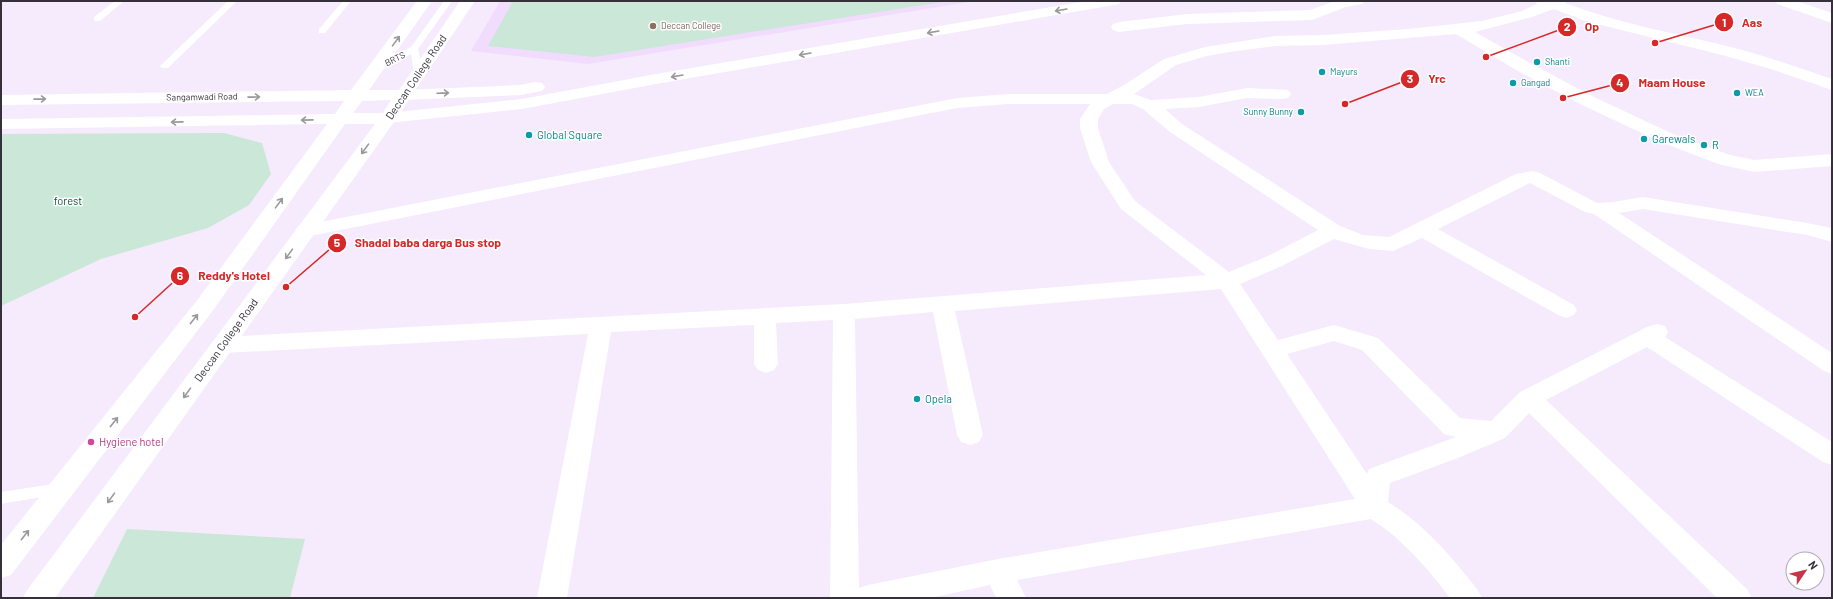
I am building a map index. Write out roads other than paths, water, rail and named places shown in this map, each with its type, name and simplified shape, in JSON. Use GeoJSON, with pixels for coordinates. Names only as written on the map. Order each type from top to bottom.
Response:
{"type":"FeatureCollection","features":[{"type":"Feature","properties":{"kind":"street"},"geometry":{"type":"LineString","coordinates":[[1,566],[206,304],[425,1]]}},
{"type":"Feature","properties":{"kind":"street","name":"Deccan College Road"},"geometry":{"type":"LineString","coordinates":[[38,598],[388,118],[468,1]]}},
{"type":"Feature","properties":{"kind":"street","name":"Sangamwadi Road"},"geometry":{"type":"LineString","coordinates":[[1,100],[404,95],[520,90],[1045,1]]}},
{"type":"Feature","properties":{"kind":"street"},"geometry":{"type":"LineString","coordinates":[[1,124],[388,118],[522,104],[664,78],[1114,1]]}},
{"type":"Feature","properties":{"kind":"street"},"geometry":{"type":"LineString","coordinates":[[1119,27],[1187,19],[1312,15],[1343,3],[1356,1]]}},
{"type":"Feature","properties":{"kind":"street"},"geometry":{"type":"LineString","coordinates":[[1782,1],[1832,18]]}},
{"type":"Feature","properties":{"kind":"street"},"geometry":{"type":"LineString","coordinates":[[1467,598],[1440,564],[1393,517],[1374,507],[1227,280],[1128,205],[1100,162],[1089,128],[1089,119],[1098,105],[1110,98],[1130,90],[1170,62],[1236,46],[1275,41],[1323,40],[1483,26],[1527,14],[1550,2],[1590,18],[1727,51],[1780,66],[1832,85]]}},
{"type":"Feature","properties":{"kind":"street"},"geometry":{"type":"LineString","coordinates":[[1459,28],[1524,67],[1588,101],[1667,138],[1725,160],[1754,166],[1832,160]]}},
{"type":"Feature","properties":{"kind":"street"},"geometry":{"type":"LineString","coordinates":[[1150,105],[1199,102],[1247,93],[1282,94]]}},
{"type":"Feature","properties":{"kind":"street"},"geometry":{"type":"LineString","coordinates":[[305,232],[957,103],[1008,99],[1110,98],[1135,99],[1150,105],[1176,128],[1333,231],[1356,241],[1374,245],[1393,244],[1523,178],[1528,177],[1533,177],[1540,180],[1592,208],[1602,210],[1612,210],[1633,203],[1643,203],[1807,229],[1832,235]]}},
{"type":"Feature","properties":{"kind":"street"},"geometry":{"type":"LineString","coordinates":[[1602,210],[1832,365]]}},
{"type":"Feature","properties":{"kind":"street"},"geometry":{"type":"LineString","coordinates":[[1422,229],[1566,310]]}},
{"type":"Feature","properties":{"kind":"street"},"geometry":{"type":"LineString","coordinates":[[223,345],[844,312],[1227,280],[1275,260],[1333,231]]}},
{"type":"Feature","properties":{"kind":"street"},"geometry":{"type":"LineString","coordinates":[[942,304],[970,436]]}},
{"type":"Feature","properties":{"kind":"street"},"geometry":{"type":"LineString","coordinates":[[844,312],[845,598]]}},
{"type":"Feature","properties":{"kind":"street"},"geometry":{"type":"LineString","coordinates":[[765,316],[766,364]]}},
{"type":"Feature","properties":{"kind":"street"},"geometry":{"type":"LineString","coordinates":[[552,598],[601,325]]}},
{"type":"Feature","properties":{"kind":"street"},"geometry":{"type":"LineString","coordinates":[[1272,350],[1334,333],[1370,344],[1453,427],[1496,431]]}},
{"type":"Feature","properties":{"kind":"street"},"geometry":{"type":"LineString","coordinates":[[1374,507],[1378,477],[1496,431],[1529,398],[1652,334],[1832,455]]}},
{"type":"Feature","properties":{"kind":"street"},"geometry":{"type":"LineString","coordinates":[[1529,398],[1737,598]]}},
{"type":"Feature","properties":{"kind":"street"},"geometry":{"type":"LineString","coordinates":[[868,598],[998,571],[1223,534],[1374,507]]}},
{"type":"Feature","properties":{"kind":"street"},"geometry":{"type":"LineString","coordinates":[[998,571],[1011,598]]}},
{"type":"Feature","properties":{"kind":"lane"},"geometry":{"type":"LineString","coordinates":[[97,19],[120,1]]}},
{"type":"Feature","properties":{"kind":"lane"},"geometry":{"type":"LineString","coordinates":[[165,66],[233,1]]}},
{"type":"Feature","properties":{"kind":"lane"},"geometry":{"type":"LineString","coordinates":[[322,31],[347,1]]}},
{"type":"Feature","properties":{"kind":"lane"},"geometry":{"type":"LineString","coordinates":[[414,49],[448,1]]}},
{"type":"Feature","properties":{"kind":"lane","name":"BRTS"},"geometry":{"type":"LineString","coordinates":[[376,68],[414,49],[419,73]]}},
{"type":"Feature","properties":{"kind":"lane"},"geometry":{"type":"LineString","coordinates":[[1,498],[62,488]]}},
{"type":"Feature","properties":{"kind":"place","name":"Deccan College"},"geometry":{"type":"Point","coordinates":[653,26]}},
{"type":"Feature","properties":{"kind":"place","name":"Aas"},"geometry":{"type":"Point","coordinates":[1655,43]}},
{"type":"Feature","properties":{"kind":"place","name":"Op"},"geometry":{"type":"Point","coordinates":[1486,57]}},
{"type":"Feature","properties":{"kind":"place","name":"Shanti"},"geometry":{"type":"Point","coordinates":[1537,62]}},
{"type":"Feature","properties":{"kind":"place","name":"Mayurs"},"geometry":{"type":"Point","coordinates":[1322,72]}},
{"type":"Feature","properties":{"kind":"place","name":"Gangad"},"geometry":{"type":"Point","coordinates":[1513,83]}},
{"type":"Feature","properties":{"kind":"place","name":"WEA"},"geometry":{"type":"Point","coordinates":[1737,93]}},
{"type":"Feature","properties":{"kind":"place","name":"Maam House"},"geometry":{"type":"Point","coordinates":[1563,98]}},
{"type":"Feature","properties":{"kind":"place","name":"Yrc"},"geometry":{"type":"Point","coordinates":[1345,104]}},
{"type":"Feature","properties":{"kind":"place","name":"Sunny Bunny"},"geometry":{"type":"Point","coordinates":[1301,112]}},
{"type":"Feature","properties":{"kind":"place","name":"Global Square"},"geometry":{"type":"Point","coordinates":[529,135]}},
{"type":"Feature","properties":{"kind":"place","name":"Garewals"},"geometry":{"type":"Point","coordinates":[1644,139]}},
{"type":"Feature","properties":{"kind":"place","name":"R"},"geometry":{"type":"Point","coordinates":[1704,145]}},
{"type":"Feature","properties":{"kind":"place","name":"Shadal baba darga Bus stop"},"geometry":{"type":"Point","coordinates":[286,287]}},
{"type":"Feature","properties":{"kind":"place","name":"Reddy's Hotel"},"geometry":{"type":"Point","coordinates":[135,317]}},
{"type":"Feature","properties":{"kind":"place","name":"Opela"},"geometry":{"type":"Point","coordinates":[917,399]}},
{"type":"Feature","properties":{"kind":"place","name":"Hygiene hotel"},"geometry":{"type":"Point","coordinates":[91,442]}},
{"type":"Feature","properties":{"kind":"park label","name":"forest"},"geometry":{"type":"Point","coordinates":[68,201]}}]}
